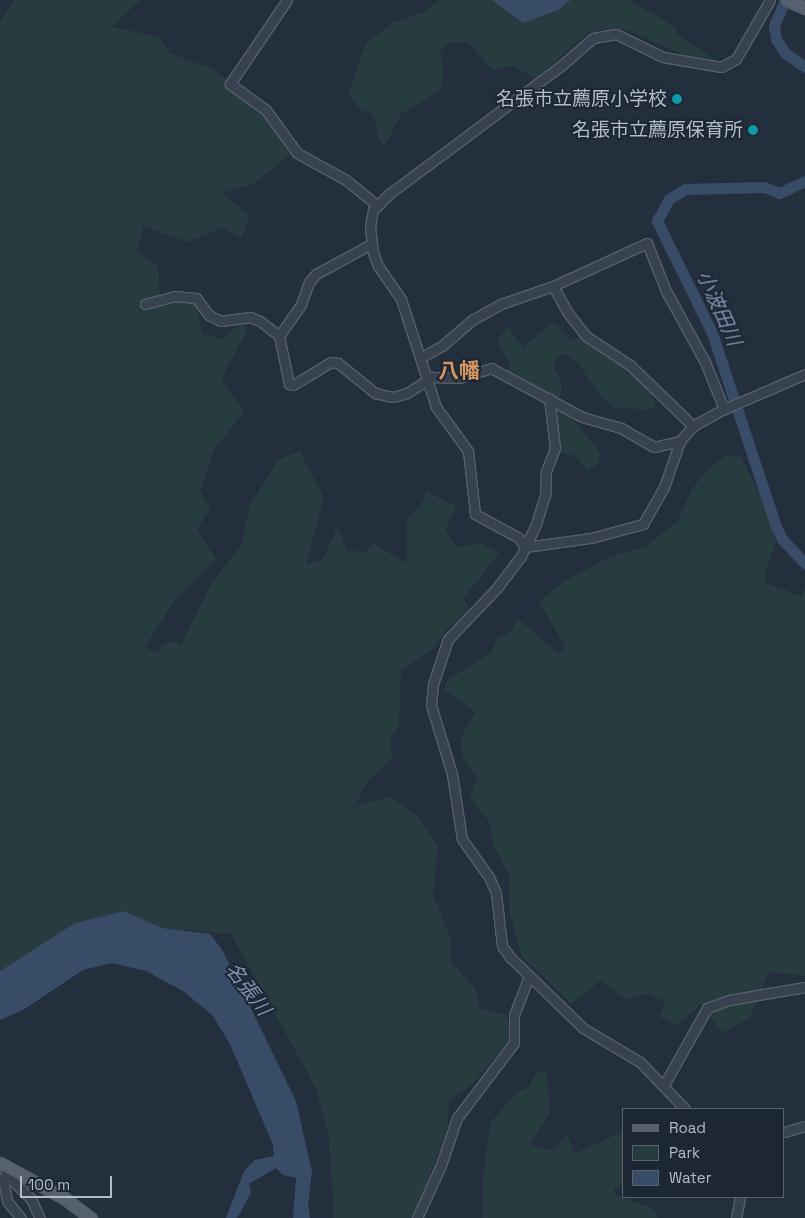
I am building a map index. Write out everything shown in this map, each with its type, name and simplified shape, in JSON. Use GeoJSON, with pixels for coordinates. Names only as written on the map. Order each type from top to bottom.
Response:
{"type":"FeatureCollection","features":[{"type":"Feature","properties":{"kind":"main road"},"geometry":{"type":"LineString","coordinates":[[790,1],[805,8]]}},
{"type":"Feature","properties":{"kind":"main road"},"geometry":{"type":"LineString","coordinates":[[4,1168],[69,1202],[91,1218]]}},
{"type":"Feature","properties":{"kind":"street"},"geometry":{"type":"LineString","coordinates":[[288,0],[230,84],[266,110],[301,156],[346,180],[377,205]]}},
{"type":"Feature","properties":{"kind":"street"},"geometry":{"type":"LineString","coordinates":[[525,547],[519,538],[475,514],[468,452],[436,407],[426,382],[401,298],[378,266],[371,244],[370,221],[377,205],[593,38],[616,34],[662,57],[721,67],[736,59],[770,0]]}},
{"type":"Feature","properties":{"kind":"street"},"geometry":{"type":"LineString","coordinates":[[420,358],[442,346],[472,320],[501,304],[553,286],[647,243],[666,291],[705,362],[725,408]]}},
{"type":"Feature","properties":{"kind":"street"},"geometry":{"type":"LineString","coordinates":[[278,336],[301,304],[308,282],[316,274],[371,244]]}},
{"type":"Feature","properties":{"kind":"street"},"geometry":{"type":"LineString","coordinates":[[553,286],[568,313],[586,336],[630,365],[693,426]]}},
{"type":"Feature","properties":{"kind":"street"},"geometry":{"type":"LineString","coordinates":[[145,304],[174,296],[196,298],[216,320],[250,317],[260,321],[278,336],[289,384],[297,383],[331,362],[338,363],[375,393],[384,396],[401,396],[426,382],[442,376],[469,376],[491,368],[582,417],[621,428],[654,447],[680,442]]}},
{"type":"Feature","properties":{"kind":"street"},"geometry":{"type":"LineString","coordinates":[[525,547],[591,538],[643,524],[664,487],[680,442],[693,426],[725,408],[805,374]]}},
{"type":"Feature","properties":{"kind":"street"},"geometry":{"type":"LineString","coordinates":[[549,398],[555,448],[546,472],[545,495],[540,513],[525,547],[496,590],[448,639],[433,684],[431,705],[452,774],[462,839],[490,878],[496,893],[502,946],[529,976],[583,1028],[640,1062],[684,1108]]}},
{"type":"Feature","properties":{"kind":"street"},"geometry":{"type":"LineString","coordinates":[[417,1218],[441,1165],[456,1118],[514,1043],[514,1015],[529,976]]}},
{"type":"Feature","properties":{"kind":"street"},"geometry":{"type":"LineString","coordinates":[[664,1085],[707,1008],[729,1000],[805,987]]}},
{"type":"Feature","properties":{"kind":"street"},"geometry":{"type":"LineString","coordinates":[[785,1132],[805,1126]]}},
{"type":"Feature","properties":{"kind":"street"},"geometry":{"type":"LineString","coordinates":[[4,1168],[3,1178],[7,1200],[21,1218]]}},
{"type":"Feature","properties":{"kind":"street"},"geometry":{"type":"LineString","coordinates":[[4,1168],[30,1200],[40,1218]]}},
{"type":"Feature","properties":{"kind":"street"},"geometry":{"type":"LineString","coordinates":[[736,1218],[740,1198]]}},
{"type":"Feature","properties":{"kind":"green space"},"geometry":{"type":"Polygon","coordinates":[[[14,0],[140,0],[112,27],[160,37],[169,53],[213,69],[283,126],[289,155],[255,183],[222,193],[249,215],[242,238],[223,228],[187,242],[144,226],[137,250],[158,267],[160,297],[195,292],[202,334],[221,339],[245,320],[247,331],[221,379],[244,412],[214,450],[200,490],[210,509],[197,530],[216,559],[175,600],[145,647],[155,652],[169,641],[181,644],[213,581],[242,545],[249,507],[278,460],[300,451],[324,498],[306,564],[322,560],[338,526],[347,550],[365,552],[374,544],[407,563],[407,520],[421,505],[427,492],[456,506],[445,531],[457,547],[480,543],[499,553],[464,598],[469,609],[445,631],[435,648],[401,670],[399,725],[390,739],[392,759],[368,780],[355,806],[390,797],[418,816],[438,846],[433,895],[450,937],[450,961],[475,988],[480,1008],[505,1015],[515,1034],[472,1085],[449,1100],[447,1131],[413,1218],[334,1218],[329,1137],[315,1086],[231,934],[162,928],[124,911],[75,923],[0,971],[0,23],[14,0]]]}},
{"type":"Feature","properties":{"kind":"green space"},"geometry":{"type":"Polygon","coordinates":[[[439,0],[492,0],[523,23],[558,10],[571,0],[634,0],[632,2],[677,28],[677,34],[714,59],[686,56],[627,30],[607,29],[589,32],[536,78],[512,66],[493,70],[468,43],[449,42],[440,52],[444,73],[440,91],[401,114],[385,146],[378,139],[376,120],[371,113],[361,110],[349,95],[362,52],[369,40],[393,23],[422,13],[439,0]]]}},
{"type":"Feature","properties":{"kind":"green space"},"geometry":{"type":"Polygon","coordinates":[[[553,322],[572,341],[581,337],[595,350],[608,352],[621,361],[650,391],[656,404],[649,410],[613,407],[601,397],[578,363],[567,354],[557,356],[553,365],[562,385],[559,408],[580,427],[600,453],[599,462],[588,471],[575,456],[561,453],[552,403],[508,374],[510,364],[497,342],[507,326],[523,347],[553,322]]]}},
{"type":"Feature","properties":{"kind":"green space"},"geometry":{"type":"Polygon","coordinates":[[[726,456],[741,457],[769,513],[776,543],[765,573],[766,583],[801,596],[805,587],[805,976],[769,972],[750,1018],[722,1033],[701,1004],[677,1026],[659,1016],[666,1003],[648,993],[626,999],[600,981],[571,1004],[522,956],[510,913],[509,875],[493,844],[489,821],[470,798],[477,777],[463,759],[461,737],[476,712],[444,690],[447,680],[491,653],[497,639],[511,632],[517,618],[559,654],[565,646],[539,602],[563,582],[611,556],[645,547],[678,521],[691,490],[709,468],[726,456]]]}},
{"type":"Feature","properties":{"kind":"green space"},"geometry":{"type":"Polygon","coordinates":[[[547,1070],[550,1112],[530,1145],[552,1151],[567,1135],[575,1153],[622,1132],[622,1184],[614,1189],[614,1194],[650,1208],[658,1213],[657,1218],[482,1218],[483,1176],[491,1122],[516,1093],[528,1088],[537,1072],[547,1070]]]}},
{"type":"Feature","properties":{"kind":"water"},"geometry":{"type":"Polygon","coordinates":[[[492,0],[571,0],[558,10],[523,23],[492,0]]]}},
{"type":"Feature","properties":{"kind":"water"},"geometry":{"type":"Polygon","coordinates":[[[124,911],[162,928],[210,934],[223,951],[296,1101],[312,1172],[308,1204],[310,1218],[293,1218],[296,1178],[283,1175],[276,1168],[249,1184],[251,1193],[237,1218],[226,1218],[244,1171],[255,1160],[274,1156],[273,1145],[230,1044],[213,1016],[183,991],[146,971],[112,963],[83,970],[23,1010],[0,1020],[0,971],[75,923],[124,911]]]}},
{"type":"Feature","properties":{"kind":"waterway","name":"小波田川"},"geometry":{"type":"LineString","coordinates":[[785,0],[774,26],[776,39],[785,53],[805,67]]}},
{"type":"Feature","properties":{"kind":"waterway","name":"小波田川"},"geometry":{"type":"LineString","coordinates":[[805,181],[779,193],[764,187],[685,189],[669,199],[657,221],[712,333],[776,526],[782,539],[805,564]]}},
{"type":"Feature","properties":{"kind":"place","name":"名張市立薦原小学校"},"geometry":{"type":"Point","coordinates":[677,99]}},
{"type":"Feature","properties":{"kind":"place","name":"名張市立薦原保育所"},"geometry":{"type":"Point","coordinates":[753,130]}},
{"type":"Feature","properties":{"kind":"district","name":"八幡"},"geometry":{"type":"Point","coordinates":[459,371]}},
{"type":"Feature","properties":{"kind":"water label","name":"名張川"},"geometry":{"type":"Point","coordinates":[248,989]}}]}
